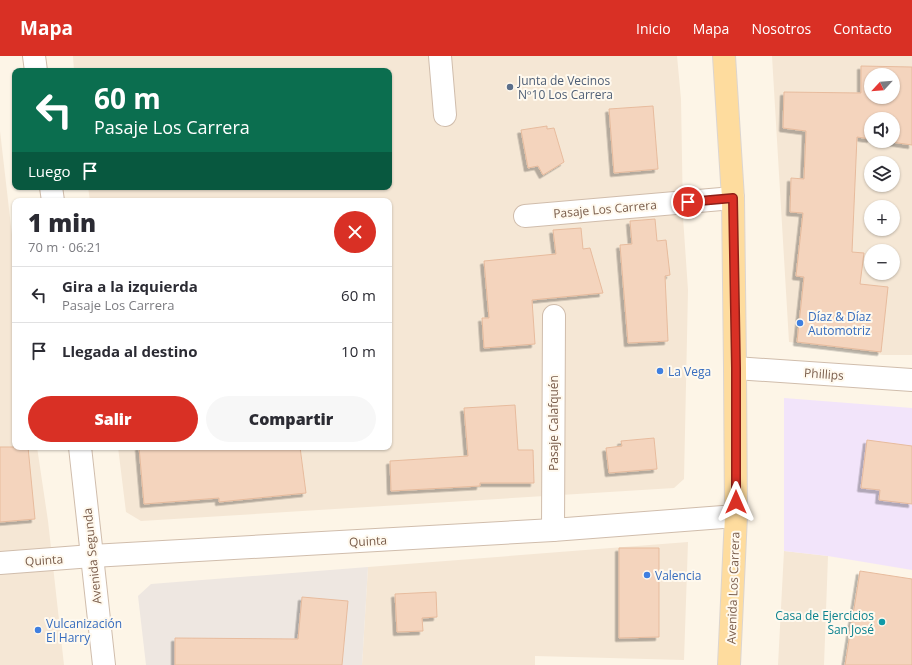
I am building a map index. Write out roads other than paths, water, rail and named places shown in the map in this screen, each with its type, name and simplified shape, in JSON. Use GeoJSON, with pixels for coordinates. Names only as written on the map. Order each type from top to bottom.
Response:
{"type":"FeatureCollection","features":[{"type":"Feature","properties":{"kind":"main road","name":"Avenida Los Carrera"},"geometry":{"type":"LineString","coordinates":[[724,56],[733,198],[736,368],[736,516],[729,665]]}},
{"type":"Feature","properties":{"kind":"street"},"geometry":{"type":"LineString","coordinates":[[34,56],[36,68]]}},
{"type":"Feature","properties":{"kind":"street"},"geometry":{"type":"LineString","coordinates":[[440,56],[445,115]]}},
{"type":"Feature","properties":{"kind":"street","name":"Pasaje Los Carrera"},"geometry":{"type":"LineString","coordinates":[[525,216],[733,198]]}},
{"type":"Feature","properties":{"kind":"street","name":"Pasaje Calafquén"},"geometry":{"type":"LineString","coordinates":[[553,530],[554,316]]}},
{"type":"Feature","properties":{"kind":"street","name":"Phillips"},"geometry":{"type":"LineString","coordinates":[[736,368],[912,380]]}},
{"type":"Feature","properties":{"kind":"street","name":"Avenida Segunda"},"geometry":{"type":"LineString","coordinates":[[80,450],[104,665]]}},
{"type":"Feature","properties":{"kind":"street","name":"Quinta"},"geometry":{"type":"LineString","coordinates":[[0,563],[92,556],[553,530],[736,516]]}},
{"type":"Feature","properties":{"kind":"place","name":"Junta de Vecinos Nº10 Los Carrera"},"geometry":{"type":"Point","coordinates":[510,87]}},
{"type":"Feature","properties":{"kind":"place","name":"Díaz & Díaz Automotriz"},"geometry":{"type":"Point","coordinates":[800,323]}},
{"type":"Feature","properties":{"kind":"place","name":"La Vega"},"geometry":{"type":"Point","coordinates":[660,371]}},
{"type":"Feature","properties":{"kind":"place","name":"Valencia"},"geometry":{"type":"Point","coordinates":[647,575]}},
{"type":"Feature","properties":{"kind":"place","name":"Casa de Ejercicios San José"},"geometry":{"type":"Point","coordinates":[882,622]}},
{"type":"Feature","properties":{"kind":"place","name":"Vulcanización El Harry"},"geometry":{"type":"Point","coordinates":[38,630]}}]}
